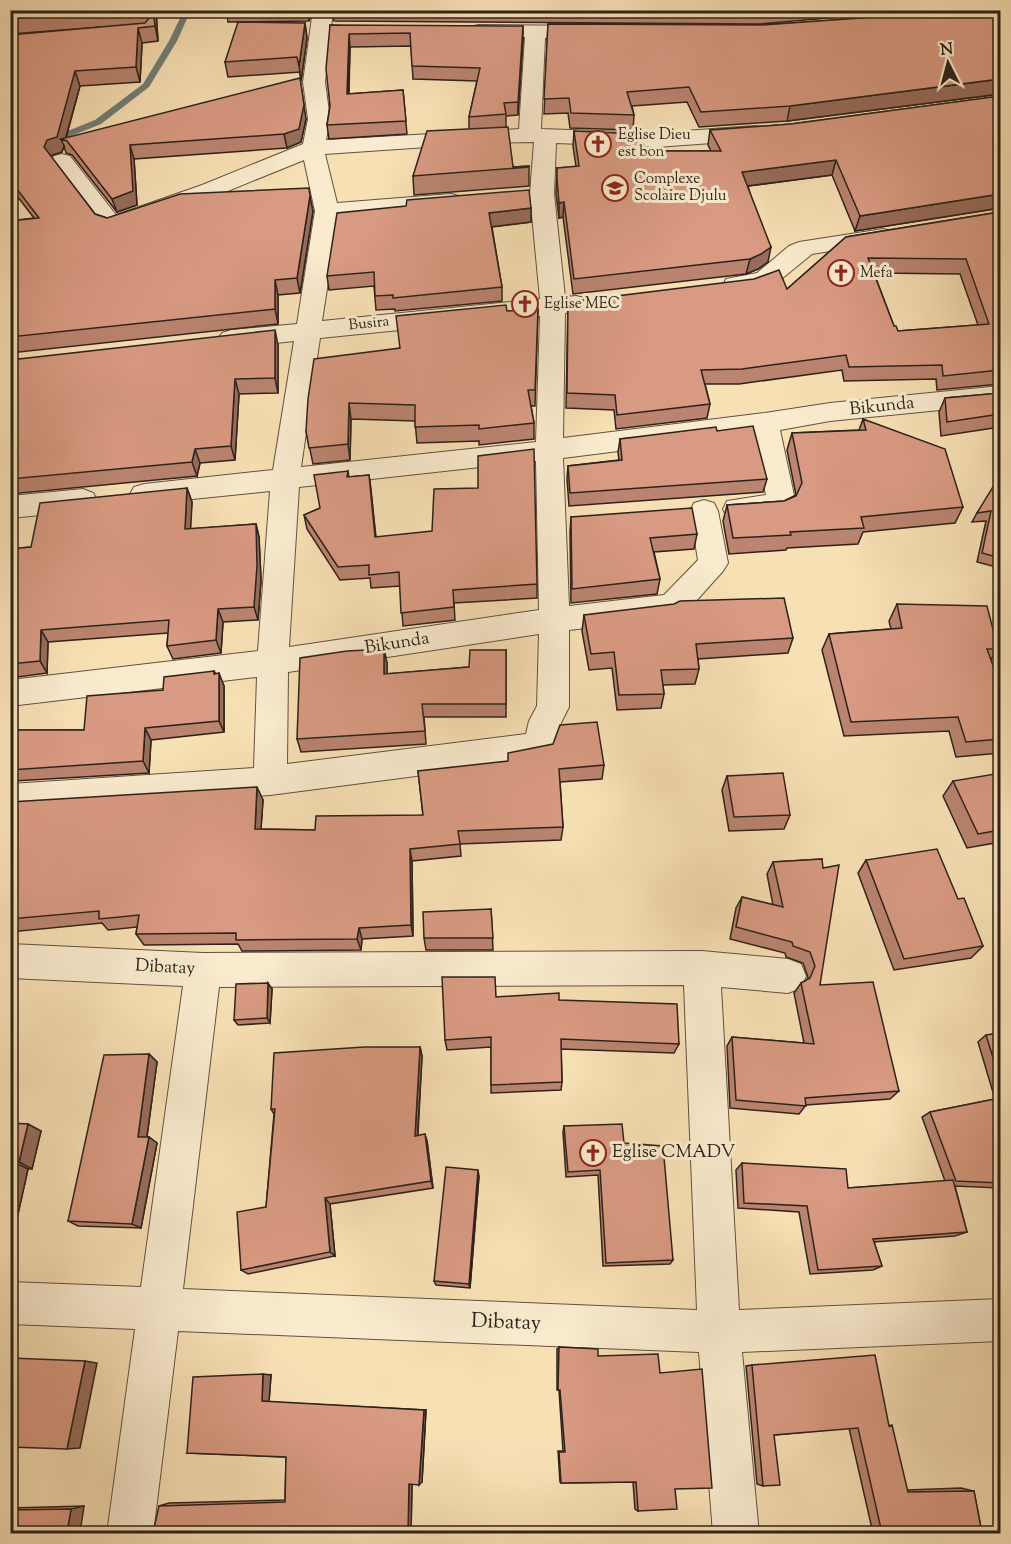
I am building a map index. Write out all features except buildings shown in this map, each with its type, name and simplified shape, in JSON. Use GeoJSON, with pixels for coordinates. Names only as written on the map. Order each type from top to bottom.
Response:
{"type":"FeatureCollection","features":[{"type":"Feature","properties":{"kind":"street"},"geometry":{"type":"LineString","coordinates":[[490,31],[491,10]]}},
{"type":"Feature","properties":{"kind":"street"},"geometry":{"type":"LineString","coordinates":[[270,781],[273,662],[285,480],[327,211],[313,148],[319,119],[314,82],[313,24],[342,31]]}},
{"type":"Feature","properties":{"kind":"street"},"geometry":{"type":"LineString","coordinates":[[456,31],[613,33]]}},
{"type":"Feature","properties":{"kind":"street"},"geometry":{"type":"LineString","coordinates":[[10,800],[270,781],[539,746],[546,721],[553,707],[553,520],[549,450],[554,306],[531,195],[537,135],[535,32]]}},
{"type":"Feature","properties":{"kind":"street"},"geometry":{"type":"LineString","coordinates":[[62,161],[113,224],[210,190],[313,148],[537,135],[656,140],[776,131]]}},
{"type":"Feature","properties":{"kind":"street"},"geometry":{"type":"LineString","coordinates":[[327,211],[476,199]]}},
{"type":"Feature","properties":{"kind":"street"},"geometry":{"type":"LineString","coordinates":[[715,288],[765,279],[798,251],[807,247],[912,231]]}},
{"type":"Feature","properties":{"kind":"street","name":"Busira"},"geometry":{"type":"LineString","coordinates":[[207,341],[600,301]]}},
{"type":"Feature","properties":{"kind":"street","name":"Bikunda"},"geometry":{"type":"LineString","coordinates":[[10,507],[285,480],[549,450],[765,423],[830,412],[1000,395]]}},
{"type":"Feature","properties":{"kind":"street","name":"Bikunda"},"geometry":{"type":"LineString","coordinates":[[10,693],[273,662],[554,620],[659,608],[677,602],[713,563],[693,512],[779,504],[781,500],[765,423]]}},
{"type":"Feature","properties":{"kind":"street"},"geometry":{"type":"LineString","coordinates":[[553,520],[583,518]]}},
{"type":"Feature","properties":{"kind":"street","name":"Dibatay"},"geometry":{"type":"LineString","coordinates":[[10,961],[202,970],[702,968],[788,976]]}},
{"type":"Feature","properties":{"kind":"street"},"geometry":{"type":"LineString","coordinates":[[702,968],[719,1332],[736,1533]]}},
{"type":"Feature","properties":{"kind":"street"},"geometry":{"type":"LineString","coordinates":[[130,1533],[202,970]]}},
{"type":"Feature","properties":{"kind":"street","name":"Dibatay"},"geometry":{"type":"LineString","coordinates":[[10,1303],[719,1332],[1000,1320]]}},
{"type":"Feature","properties":{"kind":"waterway"},"geometry":{"type":"LineString","coordinates":[[53,140],[98,122],[146,85],[173,41],[188,10]]}},
{"type":"Feature","properties":{"kind":"place","name":"Eglise Dieu est bon"},"geometry":{"type":"Point","coordinates":[598,144]}},
{"type":"Feature","properties":{"kind":"place","name":"Complexe Scolaire Djulu"},"geometry":{"type":"Point","coordinates":[615,188]}},
{"type":"Feature","properties":{"kind":"place","name":"Mefa"},"geometry":{"type":"Point","coordinates":[841,273]}},
{"type":"Feature","properties":{"kind":"place","name":"Eglise MEC"},"geometry":{"type":"Point","coordinates":[525,304]}},
{"type":"Feature","properties":{"kind":"place","name":"Eglise CMADV"},"geometry":{"type":"Point","coordinates":[593,1153]}}]}
